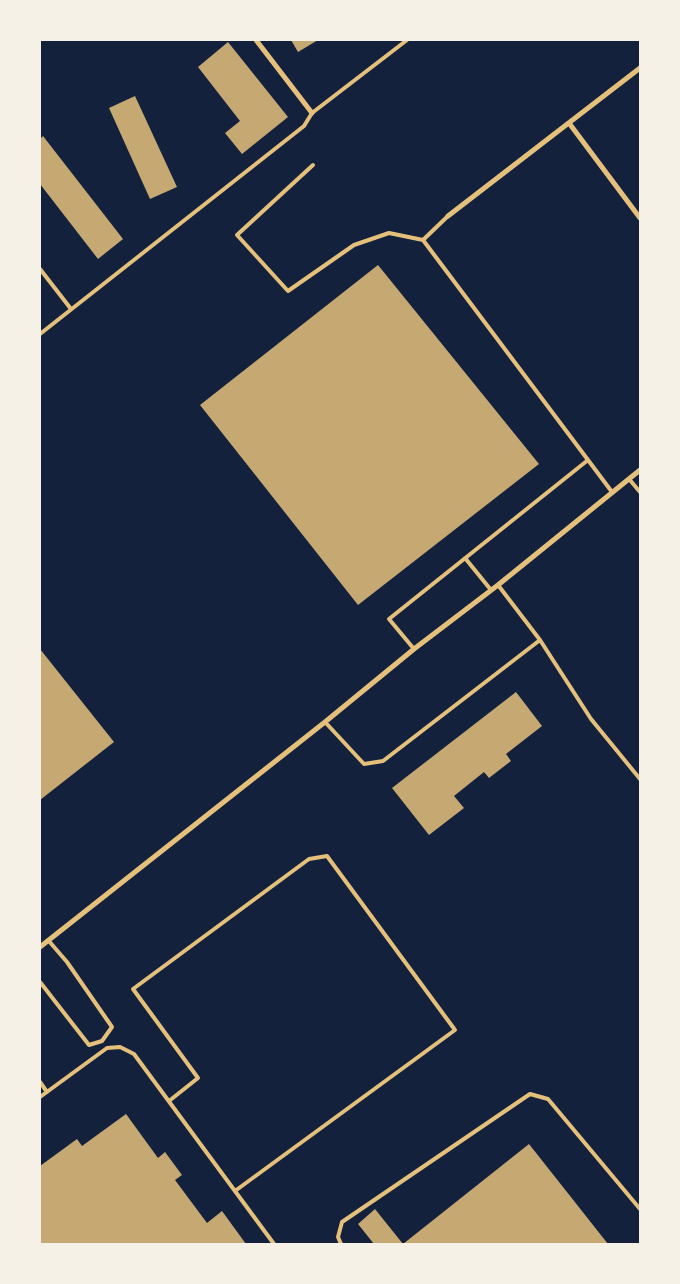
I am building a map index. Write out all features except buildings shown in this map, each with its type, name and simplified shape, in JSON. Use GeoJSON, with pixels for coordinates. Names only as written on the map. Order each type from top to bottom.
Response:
{"type":"FeatureCollection","features":[{"type":"Feature","properties":{"kind":"street"},"geometry":{"type":"LineString","coordinates":[[256,40],[312,113]]}},
{"type":"Feature","properties":{"kind":"street"},"geometry":{"type":"LineString","coordinates":[[448,216],[640,68]]}},
{"type":"Feature","properties":{"kind":"street"},"geometry":{"type":"LineString","coordinates":[[568,123],[640,218]]}},
{"type":"Feature","properties":{"kind":"street"},"geometry":{"type":"LineString","coordinates":[[40,947],[498,585],[640,470]]}},
{"type":"Feature","properties":{"kind":"lane"},"geometry":{"type":"LineString","coordinates":[[40,334],[304,126],[312,113],[407,40]]}},
{"type":"Feature","properties":{"kind":"lane"},"geometry":{"type":"LineString","coordinates":[[313,165],[237,235],[288,291],[354,245],[389,234],[423,240],[612,492]]}},
{"type":"Feature","properties":{"kind":"lane"},"geometry":{"type":"LineString","coordinates":[[423,240],[448,216]]}},
{"type":"Feature","properties":{"kind":"lane"},"geometry":{"type":"LineString","coordinates":[[40,269],[71,309]]}},
{"type":"Feature","properties":{"kind":"lane"},"geometry":{"type":"LineString","coordinates":[[414,650],[389,619],[588,460]]}},
{"type":"Feature","properties":{"kind":"lane"},"geometry":{"type":"LineString","coordinates":[[629,479],[640,492]]}},
{"type":"Feature","properties":{"kind":"lane"},"geometry":{"type":"LineString","coordinates":[[465,558],[491,590]]}},
{"type":"Feature","properties":{"kind":"lane"},"geometry":{"type":"LineString","coordinates":[[498,585],[540,640],[591,719],[640,778]]}},
{"type":"Feature","properties":{"kind":"lane"},"geometry":{"type":"LineString","coordinates":[[325,722],[364,764],[383,761],[540,640]]}},
{"type":"Feature","properties":{"kind":"lane"},"geometry":{"type":"LineString","coordinates":[[169,1100],[198,1078],[133,989],[309,858],[327,856],[455,1030],[235,1191]]}},
{"type":"Feature","properties":{"kind":"lane"},"geometry":{"type":"LineString","coordinates":[[40,982],[89,1045],[102,1041],[112,1027],[67,962],[48,940]]}},
{"type":"Feature","properties":{"kind":"lane"},"geometry":{"type":"LineString","coordinates":[[102,1041],[108,1048]]}},
{"type":"Feature","properties":{"kind":"lane"},"geometry":{"type":"LineString","coordinates":[[40,1097],[108,1048],[120,1047],[134,1054],[274,1244]]}},
{"type":"Feature","properties":{"kind":"lane"},"geometry":{"type":"LineString","coordinates":[[40,1082],[47,1092]]}},
{"type":"Feature","properties":{"kind":"lane"},"geometry":{"type":"LineString","coordinates":[[341,1244],[338,1237],[342,1222],[530,1094],[548,1099],[640,1209]]}}]}
